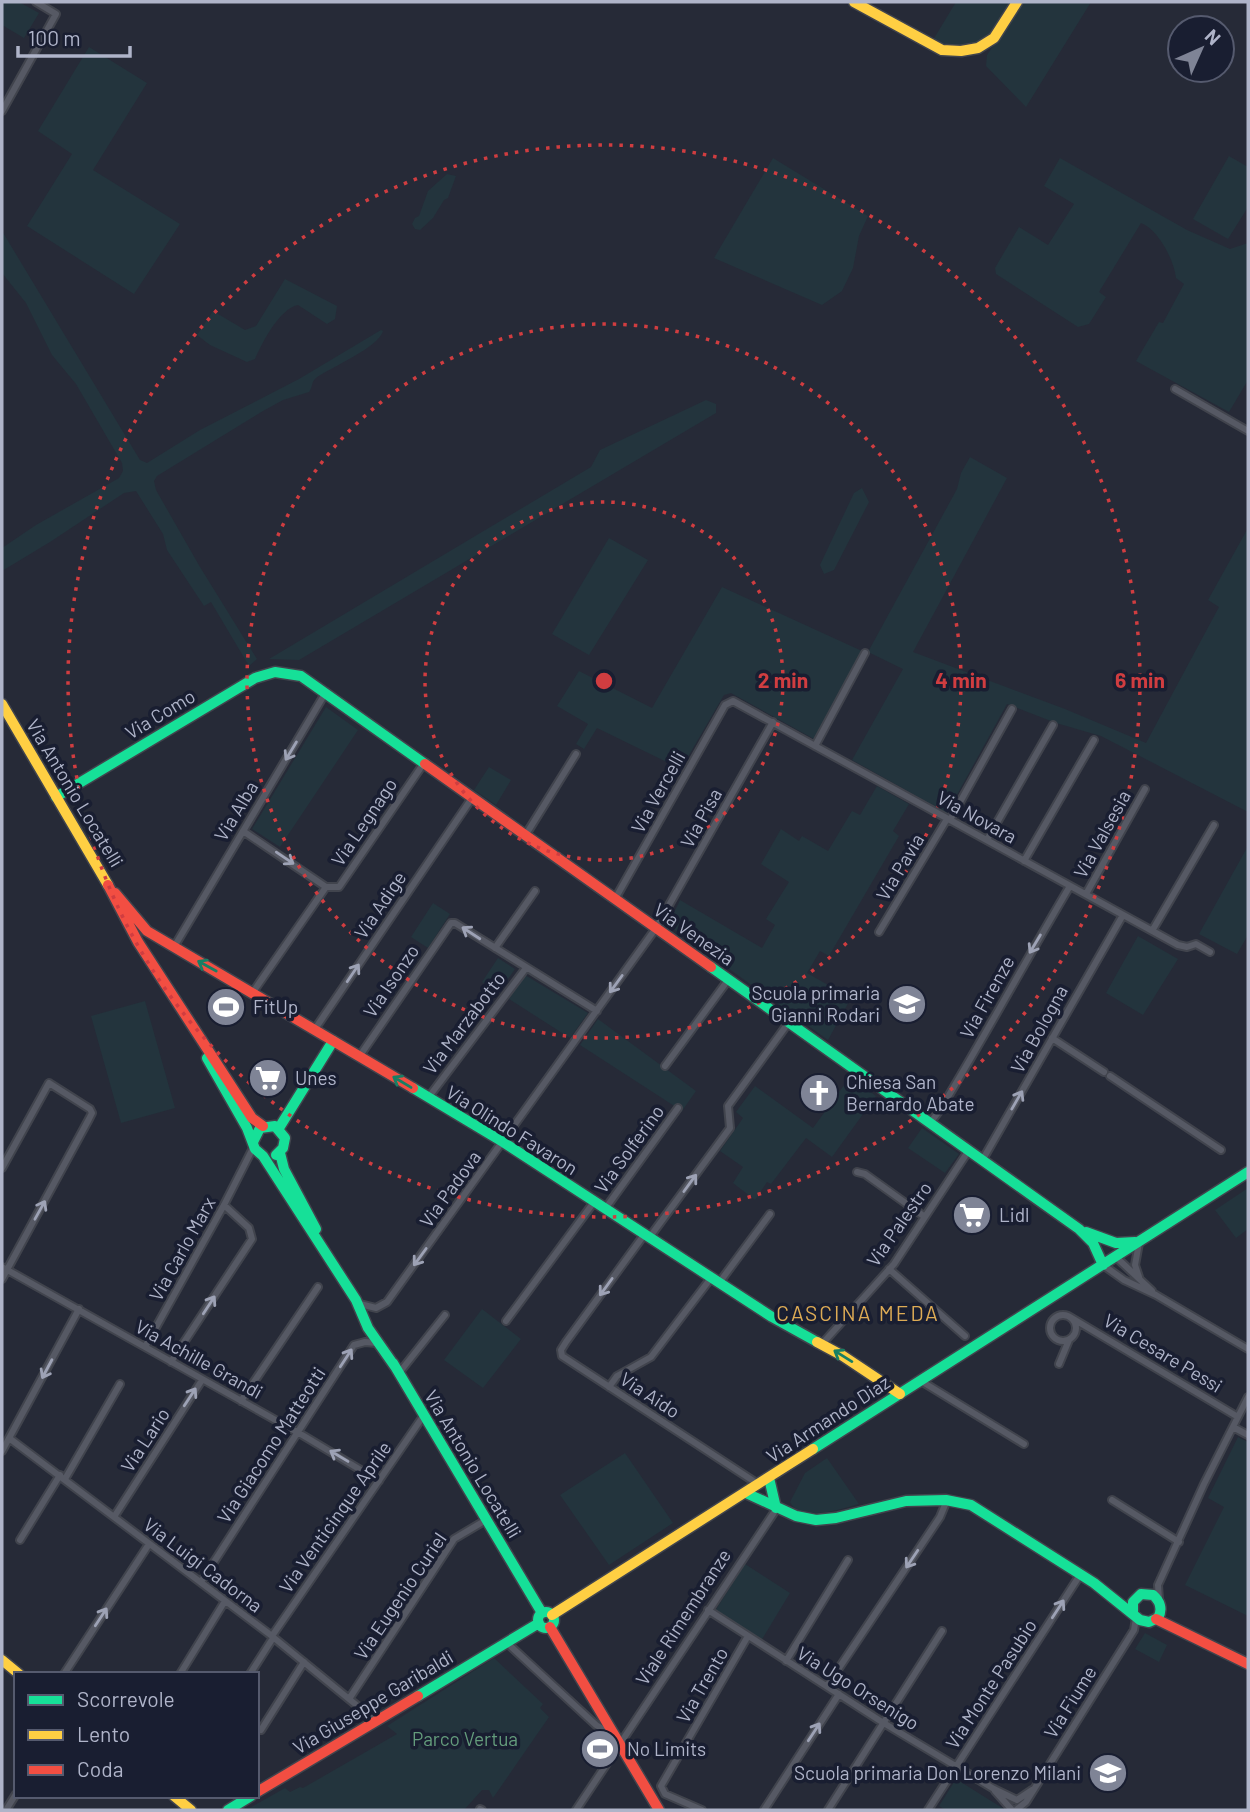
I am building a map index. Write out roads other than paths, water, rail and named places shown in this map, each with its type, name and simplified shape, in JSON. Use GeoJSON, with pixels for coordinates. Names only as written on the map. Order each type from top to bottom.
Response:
{"type":"FeatureCollection","features":[{"type":"Feature","properties":{"kind":"street"},"geometry":{"type":"LineString","coordinates":[[2,111],[56,14],[36,2]]}},
{"type":"Feature","properties":{"kind":"street"},"geometry":{"type":"LineString","coordinates":[[854,2],[942,50],[961,51],[978,48],[994,38],[1017,2]]}},
{"type":"Feature","properties":{"kind":"street"},"geometry":{"type":"LineString","coordinates":[[1175,389],[1248,431]]}},
{"type":"Feature","properties":{"kind":"street"},"geometry":{"type":"LineString","coordinates":[[815,746],[865,653]]}},
{"type":"Feature","properties":{"kind":"street","name":"Via Como"},"geometry":{"type":"LineString","coordinates":[[56,797],[255,678],[275,671],[286,672]]}},
{"type":"Feature","properties":{"kind":"street","name":"Via Venezia"},"geometry":{"type":"LineString","coordinates":[[286,672],[301,676],[326,692],[1079,1228],[1115,1243],[1139,1242]]}},
{"type":"Feature","properties":{"kind":"street","name":"Via Alba"},"geometry":{"type":"LineString","coordinates":[[174,947],[326,692]]}},
{"type":"Feature","properties":{"kind":"street","name":"Via Novara"},"geometry":{"type":"LineString","coordinates":[[730,701],[773,722],[1178,945],[1187,947],[1196,944],[1210,952]]}},
{"type":"Feature","properties":{"kind":"street","name":"Via Vercelli"},"geometry":{"type":"LineString","coordinates":[[615,899],[725,705],[730,701]]}},
{"type":"Feature","properties":{"kind":"street","name":"Via Antonio Locatelli"},"geometry":{"type":"LineString","coordinates":[[2,704],[115,895],[138,942],[252,1118],[263,1126]]}},
{"type":"Feature","properties":{"kind":"street","name":"Via Pavia"},"geometry":{"type":"LineString","coordinates":[[879,932],[949,819],[1012,709]]}},
{"type":"Feature","properties":{"kind":"street","name":"Via Pisa"},"geometry":{"type":"LineString","coordinates":[[656,928],[773,722]]}},
{"type":"Feature","properties":{"kind":"street"},"geometry":{"type":"LineString","coordinates":[[987,840],[1054,725]]}},
{"type":"Feature","properties":{"kind":"street"},"geometry":{"type":"LineString","coordinates":[[1024,861],[1094,740]]}},
{"type":"Feature","properties":{"kind":"street"},"geometry":{"type":"LineString","coordinates":[[525,836],[576,754]]}},
{"type":"Feature","properties":{"kind":"street","name":"Via Legnago"},"geometry":{"type":"LineString","coordinates":[[253,992],[326,887],[339,887],[424,763]]}},
{"type":"Feature","properties":{"kind":"street","name":"Via Valsesia"},"geometry":{"type":"LineString","coordinates":[[1086,894],[1145,789]]}},
{"type":"Feature","properties":{"kind":"street","name":"Via Adige"},"geometry":{"type":"LineString","coordinates":[[315,1029],[472,798]]}},
{"type":"Feature","properties":{"kind":"street"},"geometry":{"type":"LineString","coordinates":[[1152,931],[1214,825]]}},
{"type":"Feature","properties":{"kind":"street"},"geometry":{"type":"LineString","coordinates":[[243,831],[326,887]]}},
{"type":"Feature","properties":{"kind":"street","name":"Via Firenze"},"geometry":{"type":"LineString","coordinates":[[930,1122],[940,1110],[1006,1000],[1021,968],[1070,886]]}},
{"type":"Feature","properties":{"kind":"street"},"geometry":{"type":"LineString","coordinates":[[535,891],[495,948],[597,1011]]}},
{"type":"Feature","properties":{"kind":"street","name":"Via Olindo Favaron"},"geometry":{"type":"LineString","coordinates":[[115,895],[129,907],[147,931],[503,1142],[715,1280],[843,1356],[900,1394]]}},
{"type":"Feature","properties":{"kind":"street","name":"Via Bologna"},"geometry":{"type":"LineString","coordinates":[[983,1159],[1123,915]]}},
{"type":"Feature","properties":{"kind":"street","name":"Via Isonzo"},"geometry":{"type":"LineString","coordinates":[[359,1057],[451,923],[456,923],[495,948]]}},
{"type":"Feature","properties":{"kind":"street","name":"Via Padova"},"geometry":{"type":"LineString","coordinates":[[356,1301],[373,1308],[382,1307],[387,1302],[656,928]]}},
{"type":"Feature","properties":{"kind":"street","name":"Via Marzabotto"},"geometry":{"type":"LineString","coordinates":[[428,1098],[526,968]]}},
{"type":"Feature","properties":{"kind":"street"},"geometry":{"type":"LineString","coordinates":[[665,1066],[728,980]]}},
{"type":"Feature","properties":{"kind":"street"},"geometry":{"type":"LineString","coordinates":[[647,1236],[730,1128],[728,1106],[789,1022]]}},
{"type":"Feature","properties":{"kind":"street","name":"Via Antonio Locatelli"},"geometry":{"type":"LineString","coordinates":[[192,1026],[209,1063],[258,1149],[377,1330],[397,1370],[659,1810]]}},
{"type":"Feature","properties":{"kind":"street"},"geometry":{"type":"LineString","coordinates":[[1052,1038],[1221,1150]]}},
{"type":"Feature","properties":{"kind":"street"},"geometry":{"type":"LineString","coordinates":[[279,1128],[333,1041]]}},
{"type":"Feature","properties":{"kind":"street"},"geometry":{"type":"LineString","coordinates":[[2,1168],[49,1083],[86,1106],[92,1113],[4,1268],[2,1279]]}},
{"type":"Feature","properties":{"kind":"street","name":"Via Solferino"},"geometry":{"type":"LineString","coordinates":[[605,1209],[678,1108]]}},
{"type":"Feature","properties":{"kind":"street"},"geometry":{"type":"LineString","coordinates":[[263,1126],[279,1128],[285,1143],[280,1153],[270,1157],[258,1149],[254,1134],[263,1126]]}},
{"type":"Feature","properties":{"kind":"street","name":"Via Carlo Marx"},"geometry":{"type":"LineString","coordinates":[[145,1347],[258,1149]]}},
{"type":"Feature","properties":{"kind":"street","name":"Via Carlo Marx"},"geometry":{"type":"LineString","coordinates":[[246,1166],[258,1149]]}},
{"type":"Feature","properties":{"kind":"street","name":"Via Palestro"},"geometry":{"type":"LineString","coordinates":[[822,1344],[889,1269],[969,1150]]}},
{"type":"Feature","properties":{"kind":"street","name":"Via Antonio Locatelli"},"geometry":{"type":"LineString","coordinates":[[280,1153],[284,1169],[331,1260]]}},
{"type":"Feature","properties":{"kind":"street"},"geometry":{"type":"LineString","coordinates":[[857,1172],[865,1174],[925,1217]]}},
{"type":"Feature","properties":{"kind":"street","name":"Via Armando Diaz"},"geometry":{"type":"LineString","coordinates":[[546,1619],[1248,1172]]}},
{"type":"Feature","properties":{"kind":"street"},"geometry":{"type":"LineString","coordinates":[[506,1321],[594,1202]]}},
{"type":"Feature","properties":{"kind":"street"},"geometry":{"type":"LineString","coordinates":[[171,1362],[252,1239],[249,1228],[224,1205]]}},
{"type":"Feature","properties":{"kind":"street"},"geometry":{"type":"LineString","coordinates":[[609,1387],[617,1376],[651,1357],[770,1214]]}},
{"type":"Feature","properties":{"kind":"street","name":"Via Venezia"},"geometry":{"type":"LineString","coordinates":[[1079,1228],[1093,1243],[1102,1265]]}},
{"type":"Feature","properties":{"kind":"street","name":"Via Aido"},"geometry":{"type":"LineString","coordinates":[[647,1236],[561,1350],[562,1356],[758,1485]]}},
{"type":"Feature","properties":{"kind":"street","name":"Via Venezia"},"geometry":{"type":"LineString","coordinates":[[1098,1238],[1116,1257]]}},
{"type":"Feature","properties":{"kind":"street"},"geometry":{"type":"LineString","coordinates":[[1139,1242],[1135,1265],[1139,1278]]}},
{"type":"Feature","properties":{"kind":"street"},"geometry":{"type":"LineString","coordinates":[[1116,1257],[1156,1295]]}},
{"type":"Feature","properties":{"kind":"street"},"geometry":{"type":"LineString","coordinates":[[1102,1265],[1248,1349]]}},
{"type":"Feature","properties":{"kind":"street","name":"Via Achille Grandi"},"geometry":{"type":"LineString","coordinates":[[4,1268],[298,1432],[379,1481]]}},
{"type":"Feature","properties":{"kind":"street"},"geometry":{"type":"LineString","coordinates":[[889,1269],[965,1336]]}},
{"type":"Feature","properties":{"kind":"street"},"geometry":{"type":"LineString","coordinates":[[241,1401],[318,1287]]}},
{"type":"Feature","properties":{"kind":"street","name":"Via Antonio Locatelli"},"geometry":{"type":"LineString","coordinates":[[356,1301],[365,1323],[397,1370]]}},
{"type":"Feature","properties":{"kind":"street"},"geometry":{"type":"LineString","coordinates":[[2,1451],[79,1309]]}},
{"type":"Feature","properties":{"kind":"street"},"geometry":{"type":"LineString","coordinates":[[397,1370],[445,1315]]}},
{"type":"Feature","properties":{"kind":"street"},"geometry":{"type":"LineString","coordinates":[[1059,1364],[1077,1329],[1070,1317],[1057,1316],[1050,1327],[1056,1339],[1069,1340]]}},
{"type":"Feature","properties":{"kind":"street","name":"Via Cesare Pessi"},"geometry":{"type":"LineString","coordinates":[[1070,1317],[1238,1417]]}},
{"type":"Feature","properties":{"kind":"street","name":"Via Giacomo Matteotti"},"geometry":{"type":"LineString","coordinates":[[201,1582],[354,1345],[365,1342],[378,1344]]}},
{"type":"Feature","properties":{"kind":"street","name":"Via Lario"},"geometry":{"type":"LineString","coordinates":[[114,1517],[202,1380]]}},
{"type":"Feature","properties":{"kind":"street"},"geometry":{"type":"LineString","coordinates":[[920,1381],[1024,1444]]}},
{"type":"Feature","properties":{"kind":"street"},"geometry":{"type":"LineString","coordinates":[[20,1540],[120,1384]]}},
{"type":"Feature","properties":{"kind":"street"},"geometry":{"type":"LineString","coordinates":[[1156,1619],[1161,1611],[1158,1585],[1248,1397]]}},
{"type":"Feature","properties":{"kind":"street","name":"Via Venticinque Aprile"},"geometry":{"type":"LineString","coordinates":[[251,1672],[272,1637],[424,1415]]}},
{"type":"Feature","properties":{"kind":"street"},"geometry":{"type":"LineString","coordinates":[[1233,1427],[1248,1435]]}},
{"type":"Feature","properties":{"kind":"street","name":"Via Luigi Cadorna"},"geometry":{"type":"LineString","coordinates":[[9,1437],[201,1582],[376,1721]]}},
{"type":"Feature","properties":{"kind":"street"},"geometry":{"type":"LineString","coordinates":[[737,1471],[746,1484],[746,1493],[762,1498],[798,1518],[839,1518],[877,1507],[947,1500],[971,1505],[1112,1595],[1138,1618],[1156,1619],[1248,1664]]}},
{"type":"Feature","properties":{"kind":"street"},"geometry":{"type":"LineString","coordinates":[[769,1478],[777,1508]]}},
{"type":"Feature","properties":{"kind":"street"},"geometry":{"type":"LineString","coordinates":[[827,1686],[940,1517],[947,1500]]}},
{"type":"Feature","properties":{"kind":"street"},"geometry":{"type":"LineString","coordinates":[[1112,1500],[1179,1542]]}},
{"type":"Feature","properties":{"kind":"street","name":"Viale Rimembranze"},"geometry":{"type":"LineString","coordinates":[[576,1810],[617,1740],[777,1508]]}},
{"type":"Feature","properties":{"kind":"street","name":"Via Eugenio Curiel"},"geometry":{"type":"LineString","coordinates":[[349,1699],[454,1539],[486,1520]]}},
{"type":"Feature","properties":{"kind":"street"},"geometry":{"type":"LineString","coordinates":[[65,1672],[149,1544]]}},
{"type":"Feature","properties":{"kind":"street"},"geometry":{"type":"LineString","coordinates":[[786,1661],[848,1560]]}},
{"type":"Feature","properties":{"kind":"street","name":"Via Monte Pasubio"},"geometry":{"type":"LineString","coordinates":[[928,1810],[1080,1574]]}},
{"type":"Feature","properties":{"kind":"street"},"geometry":{"type":"LineString","coordinates":[[1112,1595],[1128,1600],[1158,1585]]}},
{"type":"Feature","properties":{"kind":"street"},"geometry":{"type":"LineString","coordinates":[[1139,1596],[1153,1595],[1160,1601]]}},
{"type":"Feature","properties":{"kind":"street"},"geometry":{"type":"LineString","coordinates":[[1138,1618],[1132,1607],[1139,1596]]}},
{"type":"Feature","properties":{"kind":"street"},"geometry":{"type":"LineString","coordinates":[[181,1672],[225,1601]]}},
{"type":"Feature","properties":{"kind":"street","name":"Via Ugo Orsenigo"},"geometry":{"type":"LineString","coordinates":[[708,1610],[882,1722],[994,1789],[1014,1807]]}},
{"type":"Feature","properties":{"kind":"street","name":"Via Fiume"},"geometry":{"type":"LineString","coordinates":[[1014,1807],[1032,1790],[1134,1630],[1138,1618]]}},
{"type":"Feature","properties":{"kind":"street","name":"Via Giuseppe Garibaldi"},"geometry":{"type":"LineString","coordinates":[[259,1791],[546,1619]]}},
{"type":"Feature","properties":{"kind":"street"},"geometry":{"type":"LineString","coordinates":[[828,1810],[942,1631]]}},
{"type":"Feature","properties":{"kind":"street","name":"Via Trento"},"geometry":{"type":"LineString","coordinates":[[702,1810],[665,1794],[661,1786],[748,1636]]}},
{"type":"Feature","properties":{"kind":"street"},"geometry":{"type":"LineString","coordinates":[[507,1643],[596,1725],[617,1740]]}},
{"type":"Feature","properties":{"kind":"street"},"geometry":{"type":"LineString","coordinates":[[2,1660],[17,1672]]}},
{"type":"Feature","properties":{"kind":"street"},"geometry":{"type":"LineString","coordinates":[[261,1730],[304,1662]]}},
{"type":"Feature","properties":{"kind":"street"},"geometry":{"type":"LineString","coordinates":[[764,1810],[839,1694]]}},
{"type":"Feature","properties":{"kind":"street"},"geometry":{"type":"LineString","coordinates":[[176,1798],[191,1810]]}},
{"type":"Feature","properties":{"kind":"street"},"geometry":{"type":"LineString","coordinates":[[228,1810],[248,1798]]}},
{"type":"Feature","properties":{"kind":"place","name":"Scuola primaria Gianni Rodari"},"geometry":{"type":"Point","coordinates":[907,1004]}},
{"type":"Feature","properties":{"kind":"place","name":"FitUp"},"geometry":{"type":"Point","coordinates":[226,1007]}},
{"type":"Feature","properties":{"kind":"place","name":"Unes"},"geometry":{"type":"Point","coordinates":[268,1078]}},
{"type":"Feature","properties":{"kind":"place","name":"Chiesa San Bernardo Abate"},"geometry":{"type":"Point","coordinates":[819,1093]}},
{"type":"Feature","properties":{"kind":"place","name":"Lidl"},"geometry":{"type":"Point","coordinates":[972,1215]}},
{"type":"Feature","properties":{"kind":"place","name":"No Limits"},"geometry":{"type":"Point","coordinates":[600,1749]}},
{"type":"Feature","properties":{"kind":"place","name":"Scuola primaria Don Lorenzo Milani"},"geometry":{"type":"Point","coordinates":[1108,1773]}},
{"type":"Feature","properties":{"kind":"district","name":"CASCINA MEDA"},"geometry":{"type":"Point","coordinates":[858,1314]}},
{"type":"Feature","properties":{"kind":"park label","name":"Parco Vertua"},"geometry":{"type":"Point","coordinates":[465,1739]}}]}
